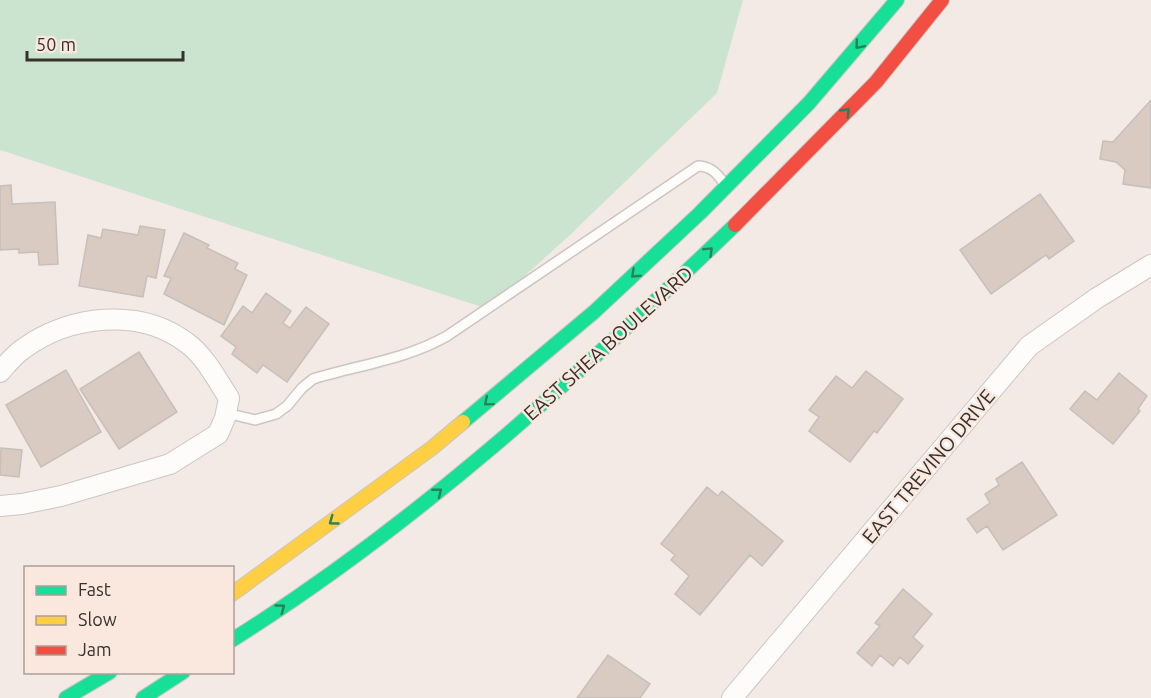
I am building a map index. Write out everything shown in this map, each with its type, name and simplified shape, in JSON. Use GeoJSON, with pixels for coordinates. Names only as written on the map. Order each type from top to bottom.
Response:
{"type":"FeatureCollection","features":[{"type":"Feature","properties":{"kind":"main road","name":"EAST SHEA BOULEVARD"},"geometry":{"type":"LineString","coordinates":[[234,593],[432,448],[594,312],[726,187],[809,103],[897,0]]}},
{"type":"Feature","properties":{"kind":"main road","name":"EAST SHEA BOULEVARD"},"geometry":{"type":"LineString","coordinates":[[234,639],[272,615],[391,530],[522,422],[628,328],[745,216],[876,82],[942,0]]}},
{"type":"Feature","properties":{"kind":"main road"},"geometry":{"type":"LineString","coordinates":[[66,698],[107,674]]}},
{"type":"Feature","properties":{"kind":"main road"},"geometry":{"type":"LineString","coordinates":[[143,698],[180,674]]}},
{"type":"Feature","properties":{"kind":"street","name":"EAST TREVINO DRIVE"},"geometry":{"type":"LineString","coordinates":[[732,698],[1029,346],[1097,298],[1151,265]]}},
{"type":"Feature","properties":{"kind":"street"},"geometry":{"type":"LineString","coordinates":[[0,372],[21,350],[44,335],[73,324],[130,320],[151,323],[171,331],[190,345],[209,368],[228,406],[218,434],[170,464],[61,496],[0,506]]}},
{"type":"Feature","properties":{"kind":"lane"},"geometry":{"type":"LineString","coordinates":[[228,406],[255,420],[276,414],[287,406],[312,379],[401,356],[429,346],[698,166],[703,166],[717,174],[726,187]]}},
{"type":"Feature","properties":{"kind":"green space"},"geometry":{"type":"Polygon","coordinates":[[[0,0],[743,0],[717,93],[570,235],[488,309],[0,150],[0,0]]]}},
{"type":"Feature","properties":{"kind":"building"},"geometry":{"type":"Polygon","coordinates":[[[1151,100],[1151,188],[1123,184],[1125,170],[1116,162],[1100,159],[1103,141],[1113,142],[1151,100]]]}},
{"type":"Feature","properties":{"kind":"building"},"geometry":{"type":"Polygon","coordinates":[[[11,185],[12,204],[55,202],[58,264],[39,265],[38,252],[19,253],[19,249],[0,250],[0,186],[11,185]]]}},
{"type":"Feature","properties":{"kind":"building"},"geometry":{"type":"Polygon","coordinates":[[[1040,194],[1074,241],[1049,259],[1046,255],[991,294],[960,250],[1040,194]]]}},
{"type":"Feature","properties":{"kind":"building"},"geometry":{"type":"Polygon","coordinates":[[[140,226],[165,230],[156,278],[147,276],[143,297],[79,286],[88,235],[101,238],[103,229],[138,235],[140,226]]]}},
{"type":"Feature","properties":{"kind":"building"},"geometry":{"type":"Polygon","coordinates":[[[184,233],[209,245],[207,248],[238,263],[235,269],[247,275],[224,325],[164,294],[171,278],[164,276],[184,233]]]}},
{"type":"Feature","properties":{"kind":"building"},"geometry":{"type":"Polygon","coordinates":[[[266,293],[291,311],[283,323],[290,328],[306,307],[329,324],[287,382],[263,365],[257,373],[232,354],[236,347],[221,336],[243,306],[252,313],[266,293]]]}},
{"type":"Feature","properties":{"kind":"building"},"geometry":{"type":"Polygon","coordinates":[[[139,352],[177,412],[119,449],[80,389],[139,352]]]}},
{"type":"Feature","properties":{"kind":"building"},"geometry":{"type":"Polygon","coordinates":[[[66,370],[101,432],[41,467],[6,405],[66,370]]]}},
{"type":"Feature","properties":{"kind":"building"},"geometry":{"type":"Polygon","coordinates":[[[866,371],[903,399],[877,433],[874,431],[850,462],[809,431],[819,417],[809,410],[836,376],[852,388],[866,371]]]}},
{"type":"Feature","properties":{"kind":"building"},"geometry":{"type":"Polygon","coordinates":[[[1119,373],[1147,396],[1138,409],[1140,411],[1113,444],[1070,409],[1085,391],[1097,400],[1119,373]]]}},
{"type":"Feature","properties":{"kind":"building"},"geometry":{"type":"Polygon","coordinates":[[[1,448],[22,450],[19,477],[0,475],[1,448]]]}},
{"type":"Feature","properties":{"kind":"building"},"geometry":{"type":"Polygon","coordinates":[[[1022,462],[1057,515],[1003,550],[987,526],[977,533],[967,519],[990,503],[985,494],[999,485],[996,479],[1022,462]]]}},
{"type":"Feature","properties":{"kind":"building"},"geometry":{"type":"Polygon","coordinates":[[[707,487],[718,496],[722,491],[783,541],[762,566],[750,555],[700,615],[675,594],[689,576],[671,560],[675,555],[661,544],[707,487]]]}},
{"type":"Feature","properties":{"kind":"building"},"geometry":{"type":"Polygon","coordinates":[[[903,589],[932,614],[913,637],[923,646],[908,664],[900,657],[893,666],[880,655],[872,666],[857,653],[880,626],[875,623],[903,589]]]}},
{"type":"Feature","properties":{"kind":"building"},"geometry":{"type":"Polygon","coordinates":[[[608,655],[650,684],[640,698],[577,698],[608,655]]]}},
{"type":"Feature","properties":{"kind":"traffic: fast"},"geometry":{"type":"LineString","coordinates":[[463,422],[594,312],[700,213],[809,103],[897,0]]}},
{"type":"Feature","properties":{"kind":"traffic: fast"},"geometry":{"type":"LineString","coordinates":[[234,639],[367,547],[494,446],[616,337],[735,225]]}},
{"type":"Feature","properties":{"kind":"traffic: fast"},"geometry":{"type":"LineString","coordinates":[[66,698],[107,674]]}},
{"type":"Feature","properties":{"kind":"traffic: fast"},"geometry":{"type":"LineString","coordinates":[[143,698],[180,674]]}},
{"type":"Feature","properties":{"kind":"traffic: slow"},"geometry":{"type":"LineString","coordinates":[[234,593],[432,448],[463,422]]}},
{"type":"Feature","properties":{"kind":"traffic: jam"},"geometry":{"type":"LineString","coordinates":[[735,225],[876,82],[942,0]]}}]}
